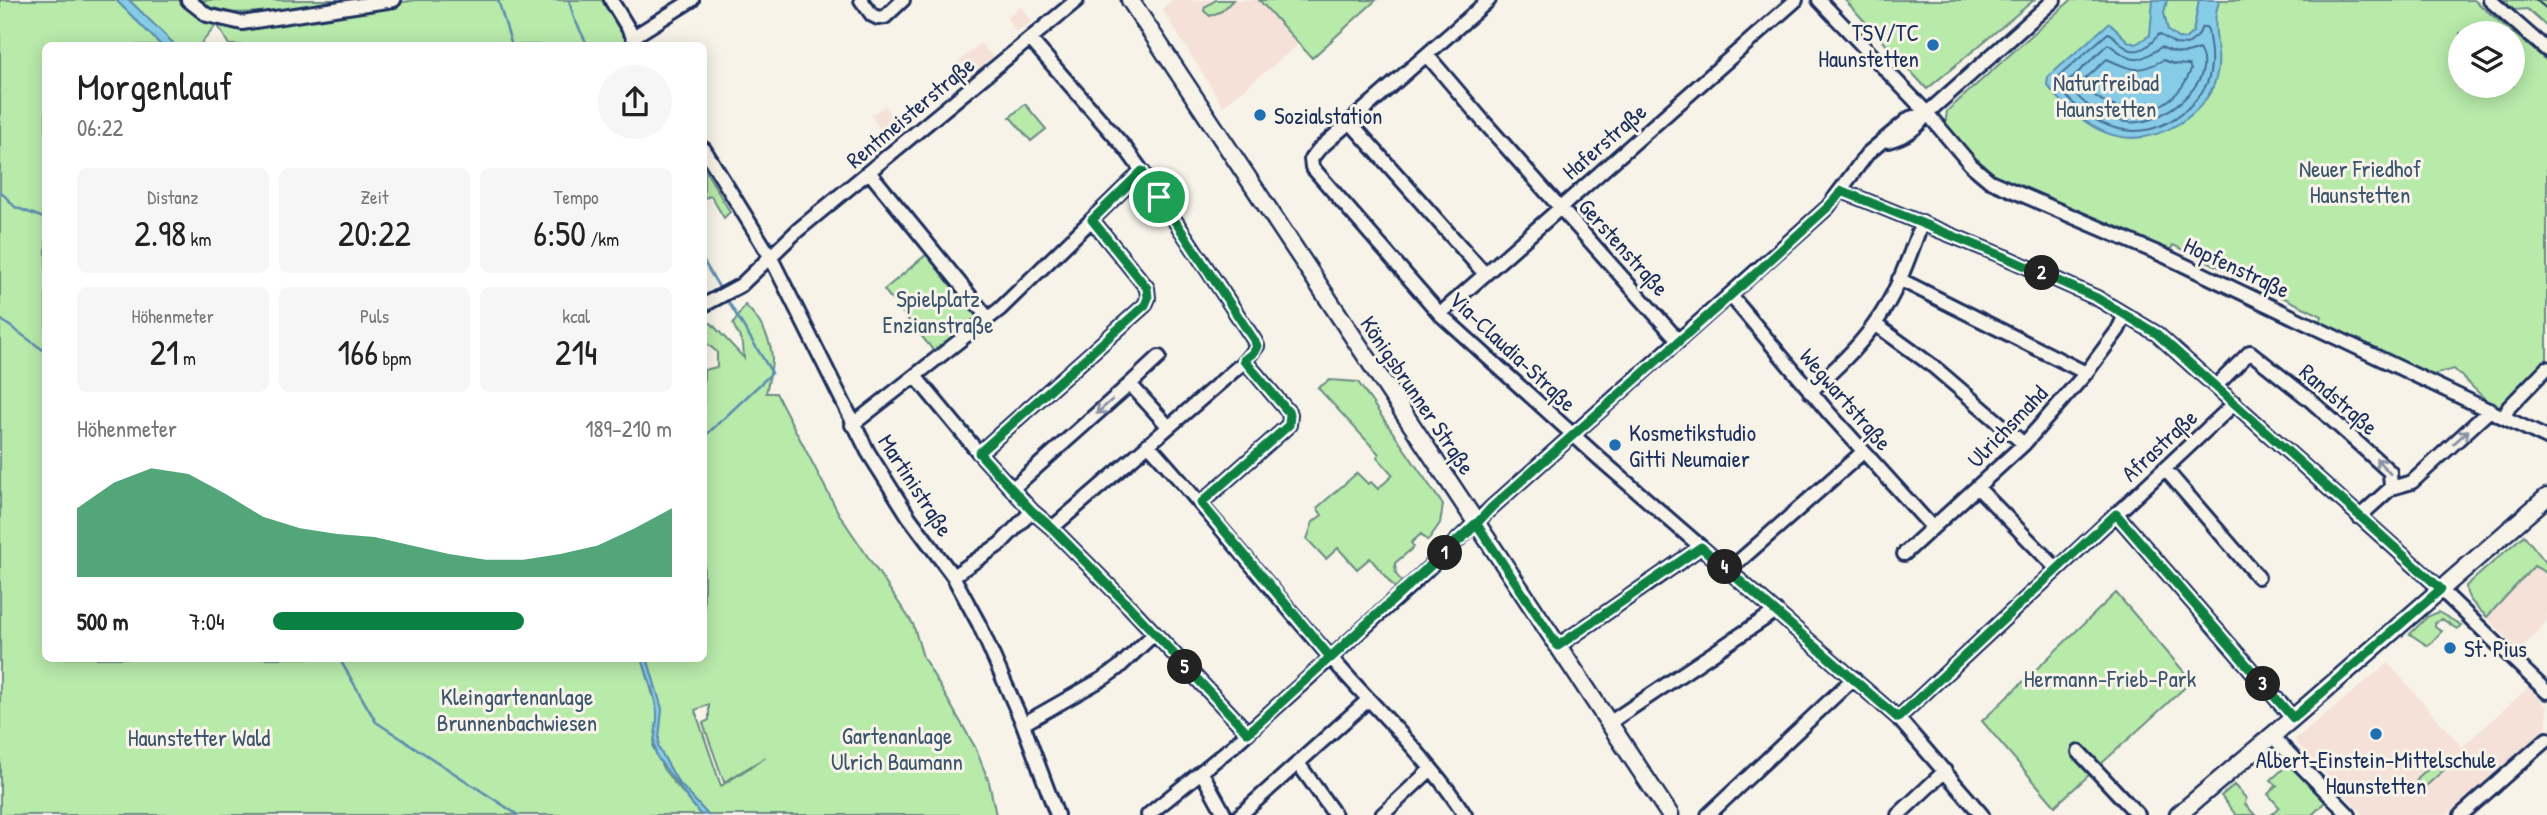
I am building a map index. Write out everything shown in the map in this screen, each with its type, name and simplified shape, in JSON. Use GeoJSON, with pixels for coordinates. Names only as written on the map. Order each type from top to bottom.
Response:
{"type":"FeatureCollection","features":[{"type":"Feature","properties":{"kind":"main road","name":"Königsbrunner Straße"},"geometry":{"type":"LineString","coordinates":[[1130,0],[1670,815]]}},
{"type":"Feature","properties":{"kind":"main road"},"geometry":{"type":"LineString","coordinates":[[2178,815],[2547,497]]}},
{"type":"Feature","properties":{"kind":"street"},"geometry":{"type":"LineString","coordinates":[[188,0],[207,15],[242,23],[394,0]]}},
{"type":"Feature","properties":{"kind":"street"},"geometry":{"type":"LineString","coordinates":[[611,0],[636,41],[692,0]]}},
{"type":"Feature","properties":{"kind":"street"},"geometry":{"type":"LineString","coordinates":[[861,0],[878,19],[903,0]]}},
{"type":"Feature","properties":{"kind":"street"},"geometry":{"type":"LineString","coordinates":[[1485,274],[1350,122],[1489,0]]}},
{"type":"Feature","properties":{"kind":"street","name":"Haferstraße"},"geometry":{"type":"LineString","coordinates":[[1440,314],[1797,0]]}},
{"type":"Feature","properties":{"kind":"street","name":"Hopfenstraße"},"geometry":{"type":"LineString","coordinates":[[1819,0],[1927,113],[1971,165],[1990,181],[2166,257],[2547,438]]}},
{"type":"Feature","properties":{"kind":"street"},"geometry":{"type":"LineString","coordinates":[[1148,815],[1248,733],[1476,523],[1828,207],[1867,154],[1910,118],[1927,113],[2054,0]]}},
{"type":"Feature","properties":{"kind":"street"},"geometry":{"type":"LineString","coordinates":[[2490,0],[2547,50]]}},
{"type":"Feature","properties":{"kind":"street","name":"Rentmeisterstraße"},"geometry":{"type":"LineString","coordinates":[[770,256],[1030,39],[1069,3]]}},
{"type":"Feature","properties":{"kind":"street"},"geometry":{"type":"LineString","coordinates":[[1030,39],[1126,149],[1257,346],[1254,352],[1052,528]]}},
{"type":"Feature","properties":{"kind":"street","name":"Gerstenstraße"},"geometry":{"type":"LineString","coordinates":[[1427,55],[1679,341]]}},
{"type":"Feature","properties":{"kind":"street","name":"Via-Claudia-Straße"},"geometry":{"type":"LineString","coordinates":[[1350,122],[1311,159],[1311,167],[1440,314],[1898,718],[1982,815]]}},
{"type":"Feature","properties":{"kind":"street","name":"Martinistraße"},"geometry":{"type":"LineString","coordinates":[[707,154],[770,256],[852,425],[889,487],[953,576],[979,624],[1023,724],[1058,815]]}},
{"type":"Feature","properties":{"kind":"street"},"geometry":{"type":"LineString","coordinates":[[852,425],[988,318],[1142,171]]}},
{"type":"Feature","properties":{"kind":"street"},"geometry":{"type":"LineString","coordinates":[[870,173],[988,318]]}},
{"type":"Feature","properties":{"kind":"street"},"geometry":{"type":"LineString","coordinates":[[1842,191],[1922,222],[2097,298],[2157,334],[2441,589],[2547,692]]}},
{"type":"Feature","properties":{"kind":"street"},"geometry":{"type":"LineString","coordinates":[[979,453],[1145,305],[1148,298],[1147,288],[1092,220]]}},
{"type":"Feature","properties":{"kind":"street"},"geometry":{"type":"LineString","coordinates":[[1810,392],[1843,361],[1875,324],[1899,279],[1922,222]]}},
{"type":"Feature","properties":{"kind":"street"},"geometry":{"type":"LineString","coordinates":[[707,304],[726,294],[770,256]]}},
{"type":"Feature","properties":{"kind":"street"},"geometry":{"type":"LineString","coordinates":[[1899,279],[2086,373]]}},
{"type":"Feature","properties":{"kind":"street","name":"Wegwartstraße"},"geometry":{"type":"LineString","coordinates":[[1731,296],[1810,392],[1932,527]]}},
{"type":"Feature","properties":{"kind":"street","name":"Ulrichsmahd"},"geometry":{"type":"LineString","coordinates":[[1904,554],[2024,444],[2086,373],[2118,330],[2125,315]]}},
{"type":"Feature","properties":{"kind":"street"},"geometry":{"type":"LineString","coordinates":[[1875,324],[1934,367],[2024,444]]}},
{"type":"Feature","properties":{"kind":"street","name":"Randstraße"},"geometry":{"type":"LineString","coordinates":[[2216,386],[2250,352],[2257,356],[2390,472],[2392,488]]}},
{"type":"Feature","properties":{"kind":"street"},"geometry":{"type":"LineString","coordinates":[[1012,489],[1159,357]]}},
{"type":"Feature","properties":{"kind":"street"},"geometry":{"type":"LineString","coordinates":[[1201,503],[1289,425],[1290,414],[1244,360]]}},
{"type":"Feature","properties":{"kind":"street"},"geometry":{"type":"LineString","coordinates":[[2504,417],[2509,407],[2547,368]]}},
{"type":"Feature","properties":{"kind":"street"},"geometry":{"type":"LineString","coordinates":[[915,376],[1032,511],[1052,528],[1248,733]]}},
{"type":"Feature","properties":{"kind":"street"},"geometry":{"type":"LineString","coordinates":[[1130,384],[1168,426]]}},
{"type":"Feature","properties":{"kind":"street","name":"Afrastraße"},"geometry":{"type":"LineString","coordinates":[[1898,718],[2235,403]]}},
{"type":"Feature","properties":{"kind":"street"},"geometry":{"type":"LineString","coordinates":[[2359,517],[2392,488],[2412,482],[2490,410]]}},
{"type":"Feature","properties":{"kind":"street"},"geometry":{"type":"LineString","coordinates":[[1148,444],[1430,770],[1465,815]]}},
{"type":"Feature","properties":{"kind":"street"},"geometry":{"type":"LineString","coordinates":[[1729,570],[1863,452]]}},
{"type":"Feature","properties":{"kind":"street"},"geometry":{"type":"LineString","coordinates":[[2165,469],[2258,577]]}},
{"type":"Feature","properties":{"kind":"street"},"geometry":{"type":"LineString","coordinates":[[1977,487],[2057,569]]}},
{"type":"Feature","properties":{"kind":"street"},"geometry":{"type":"LineString","coordinates":[[953,576],[1000,544],[1032,511]]}},
{"type":"Feature","properties":{"kind":"street"},"geometry":{"type":"LineString","coordinates":[[2116,514],[2293,718]]}},
{"type":"Feature","properties":{"kind":"street"},"geometry":{"type":"LineString","coordinates":[[1558,646],[1701,547]]}},
{"type":"Feature","properties":{"kind":"street"},"geometry":{"type":"LineString","coordinates":[[1609,723],[1776,611]]}},
{"type":"Feature","properties":{"kind":"street"},"geometry":{"type":"LineString","coordinates":[[1023,724],[1104,678],[1154,634]]}},
{"type":"Feature","properties":{"kind":"street"},"geometry":{"type":"LineString","coordinates":[[1708,815],[1854,678]]}},
{"type":"Feature","properties":{"kind":"street"},"geometry":{"type":"LineString","coordinates":[[1240,815],[1368,700]]}},
{"type":"Feature","properties":{"kind":"street"},"geometry":{"type":"LineString","coordinates":[[2272,736],[2349,815]]}},
{"type":"Feature","properties":{"kind":"street"},"geometry":{"type":"LineString","coordinates":[[2461,815],[2547,739]]}},
{"type":"Feature","properties":{"kind":"street"},"geometry":{"type":"LineString","coordinates":[[2079,752],[2138,815]]}},
{"type":"Feature","properties":{"kind":"street"},"geometry":{"type":"LineString","coordinates":[[1298,762],[1335,815]]}},
{"type":"Feature","properties":{"kind":"street"},"geometry":{"type":"LineString","coordinates":[[1382,815],[1430,770]]}},
{"type":"Feature","properties":{"kind":"street"},"geometry":{"type":"LineString","coordinates":[[1898,815],[1945,771]]}},
{"type":"Feature","properties":{"kind":"street"},"geometry":{"type":"LineString","coordinates":[[1202,773],[1225,815]]}},
{"type":"Feature","properties":{"kind":"shaded area"},"geometry":{"type":"Polygon","coordinates":[[[1172,0],[1259,0],[1299,44],[1223,106],[1162,9],[1172,0]]]}},
{"type":"Feature","properties":{"kind":"shaded area"},"geometry":{"type":"Polygon","coordinates":[[[1021,7],[1032,22],[1016,32],[1006,17],[1021,7]]]}},
{"type":"Feature","properties":{"kind":"shaded area"},"geometry":{"type":"Polygon","coordinates":[[[980,43],[993,57],[967,79],[953,67],[980,43]]]}},
{"type":"Feature","properties":{"kind":"shaded area"},"geometry":{"type":"Polygon","coordinates":[[[885,106],[902,131],[886,140],[871,115],[885,106]]]}},
{"type":"Feature","properties":{"kind":"shaded area"},"geometry":{"type":"Polygon","coordinates":[[[2524,535],[2547,564],[2547,621],[2520,651],[2471,601],[2466,594],[2466,586],[2524,535]]]}},
{"type":"Feature","properties":{"kind":"shaded area","name":"Albert-Einstein-Mittelschule Haunstetten"},"geometry":{"type":"Polygon","coordinates":[[[2388,663],[2462,747],[2529,687],[2547,707],[2547,727],[2447,815],[2364,815],[2294,740],[2388,663]]]}},
{"type":"Feature","properties":{"kind":"green space","name":"Haunstetter Wald"},"geometry":{"type":"Polygon","coordinates":[[[0,0],[116,0],[158,42],[42,42],[42,662],[643,662],[657,709],[653,747],[664,770],[701,815],[0,815],[0,0]]]}},
{"type":"Feature","properties":{"kind":"green space"},"geometry":{"type":"Polygon","coordinates":[[[129,0],[338,0],[272,12],[220,13],[245,27],[416,0],[602,0],[629,42],[227,42],[217,24],[202,42],[172,42],[129,0]]]}},
{"type":"Feature","properties":{"kind":"green space"},"geometry":{"type":"Polygon","coordinates":[[[1216,0],[1233,0],[1222,11],[1210,16],[1204,11],[1205,7],[1216,0]]]}},
{"type":"Feature","properties":{"kind":"green space"},"geometry":{"type":"Polygon","coordinates":[[[1259,0],[1376,0],[1312,58],[1259,0]]]}},
{"type":"Feature","properties":{"kind":"green space","name":"TSV/TC Haunstetten"},"geometry":{"type":"Polygon","coordinates":[[[1845,0],[2034,0],[1927,89],[1845,0]]]}},
{"type":"Feature","properties":{"kind":"green space","name":"Neuer Friedhof Haunstetten"},"geometry":{"type":"Polygon","coordinates":[[[2071,0],[2474,0],[2499,21],[2448,21],[2448,98],[2525,98],[2525,43],[2547,61],[2547,365],[2499,406],[2487,401],[2454,369],[2422,378],[2317,328],[2322,316],[2173,245],[2168,254],[2103,221],[1991,175],[1945,126],[1947,111],[2071,0]]]}},
{"type":"Feature","properties":{"kind":"green space"},"geometry":{"type":"Polygon","coordinates":[[[2503,0],[2547,0],[2547,27],[2527,9],[2514,10],[2503,0]]]}},
{"type":"Feature","properties":{"kind":"green space"},"geometry":{"type":"Polygon","coordinates":[[[1025,104],[1046,129],[1031,141],[1010,117],[1025,104]]]}},
{"type":"Feature","properties":{"kind":"green space"},"geometry":{"type":"Polygon","coordinates":[[[707,173],[730,212],[724,218],[711,196],[707,197],[707,173]]]}},
{"type":"Feature","properties":{"kind":"green space","name":"Spielplatz Enzianstraße"},"geometry":{"type":"Polygon","coordinates":[[[927,254],[976,312],[979,320],[937,355],[884,290],[927,254]]]}},
{"type":"Feature","properties":{"kind":"green space","name":"Gartenanlage Ulrich Baumann"},"geometry":{"type":"Polygon","coordinates":[[[745,305],[764,330],[770,344],[771,372],[766,393],[776,393],[839,514],[913,624],[923,657],[975,747],[989,782],[996,815],[708,815],[678,782],[658,747],[662,709],[648,662],[707,662],[707,369],[717,367],[717,352],[707,344],[707,322],[711,323],[744,358],[743,344],[733,324],[745,305]],[[709,705],[695,710],[721,786],[766,757],[724,782],[703,723],[709,720],[709,705]]]}},
{"type":"Feature","properties":{"kind":"green space"},"geometry":{"type":"Polygon","coordinates":[[[1330,380],[1358,382],[1443,505],[1440,523],[1429,539],[1421,534],[1411,543],[1414,547],[1395,563],[1396,574],[1402,582],[1395,588],[1370,558],[1357,569],[1338,548],[1326,559],[1307,539],[1313,522],[1322,515],[1317,508],[1357,473],[1378,489],[1393,475],[1377,457],[1379,454],[1318,388],[1330,380]]]}},
{"type":"Feature","properties":{"kind":"green space"},"geometry":{"type":"Polygon","coordinates":[[[2524,535],[2547,564],[2547,573],[2534,566],[2487,617],[2470,600],[2466,586],[2524,535]]]}},
{"type":"Feature","properties":{"kind":"green space","name":"Hermann-Frieb-Park"},"geometry":{"type":"Polygon","coordinates":[[[2116,593],[2192,681],[2055,806],[1982,721],[2116,593]]]}},
{"type":"Feature","properties":{"kind":"green space"},"geometry":{"type":"Polygon","coordinates":[[[2438,612],[2461,625],[2457,629],[2442,619],[2435,623],[2442,631],[2428,646],[2410,634],[2427,617],[2438,612]]]}},
{"type":"Feature","properties":{"kind":"green space"},"geometry":{"type":"Polygon","coordinates":[[[2278,748],[2327,800],[2312,815],[2270,815],[2279,807],[2268,794],[2277,785],[2271,780],[2282,770],[2269,755],[2278,748]]]}},
{"type":"Feature","properties":{"kind":"green space"},"geometry":{"type":"Polygon","coordinates":[[[2437,767],[2445,769],[2417,794],[2414,788],[2419,777],[2425,771],[2437,767]]]}},
{"type":"Feature","properties":{"kind":"green space"},"geometry":{"type":"Polygon","coordinates":[[[2234,785],[2246,798],[2245,804],[2255,815],[2236,815],[2221,796],[2234,785]]]}},
{"type":"Feature","properties":{"kind":"water"},"geometry":{"type":"Polygon","coordinates":[[[116,0],[129,0],[172,42],[158,42],[116,0]]]}},
{"type":"Feature","properties":{"kind":"water"},"geometry":{"type":"Polygon","coordinates":[[[2153,0],[2167,0],[2164,13],[2168,31],[2185,39],[2193,32],[2199,0],[2220,0],[2215,19],[2218,68],[2214,85],[2207,98],[2192,114],[2160,133],[2123,137],[2106,133],[2075,114],[2047,85],[2048,77],[2109,23],[2129,42],[2136,44],[2150,35],[2153,0]]]}},
{"type":"Feature","properties":{"kind":"water"},"geometry":{"type":"Polygon","coordinates":[[[643,662],[648,662],[662,709],[658,747],[678,782],[708,815],[700,814],[657,757],[657,719],[653,692],[643,662]]]}},
{"type":"Feature","properties":{"kind":"waterway"},"geometry":{"type":"LineString","coordinates":[[498,0],[511,42]]}},
{"type":"Feature","properties":{"kind":"waterway"},"geometry":{"type":"LineString","coordinates":[[569,0],[574,18],[586,42]]}},
{"type":"Feature","properties":{"kind":"waterway"},"geometry":{"type":"LineString","coordinates":[[0,191],[15,207],[42,217]]}},
{"type":"Feature","properties":{"kind":"waterway"},"geometry":{"type":"LineString","coordinates":[[707,267],[722,292]]}},
{"type":"Feature","properties":{"kind":"waterway"},"geometry":{"type":"LineString","coordinates":[[707,434],[772,373],[726,298]]}},
{"type":"Feature","properties":{"kind":"waterway"},"geometry":{"type":"LineString","coordinates":[[0,319],[42,349]]}},
{"type":"Feature","properties":{"kind":"waterway"},"geometry":{"type":"LineString","coordinates":[[341,662],[376,722],[518,815]]}},
{"type":"Feature","properties":{"kind":"tram line"},"geometry":{"type":"LineString","coordinates":[[2536,0],[2547,9]]}},
{"type":"Feature","properties":{"kind":"place","name":"TSV/TC Haunstetten"},"geometry":{"type":"Point","coordinates":[1933,45]}},
{"type":"Feature","properties":{"kind":"place","name":"Sozialstation"},"geometry":{"type":"Point","coordinates":[1260,115]}},
{"type":"Feature","properties":{"kind":"place","name":"Kosmetikstudio Gitti Neumaier"},"geometry":{"type":"Point","coordinates":[1615,445]}},
{"type":"Feature","properties":{"kind":"place","name":"St. Pius"},"geometry":{"type":"Point","coordinates":[2450,648]}},
{"type":"Feature","properties":{"kind":"place","name":"Albert-Einstein-Mittelschule Haunstetten"},"geometry":{"type":"Point","coordinates":[2376,734]}},
{"type":"Feature","properties":{"kind":"route"},"geometry":{"type":"LineString","coordinates":[[1159,197],[1142,171],[1092,220],[1147,288],[1149,293],[1145,305],[979,453],[1032,511],[1128,605],[1248,733],[1403,593],[1476,523],[1558,646],[1701,547],[1898,718],[2116,514],[2293,718],[2441,589],[2157,334],[2097,298],[1927,224],[1842,191],[1764,266],[1492,507],[1476,523],[1468,533],[1403,593],[1378,614],[1331,658],[1201,503],[1289,425],[1290,414],[1244,360],[1257,346],[1254,340],[1159,197]]}},
{"type":"Feature","properties":{"kind":"park label","name":"Naturfreibad Haunstetten"},"geometry":{"type":"Point","coordinates":[2106,95]}},
{"type":"Feature","properties":{"kind":"park label","name":"Kleingartenanlage Brunnenbachwiesen"},"geometry":{"type":"Point","coordinates":[517,709]}}]}
